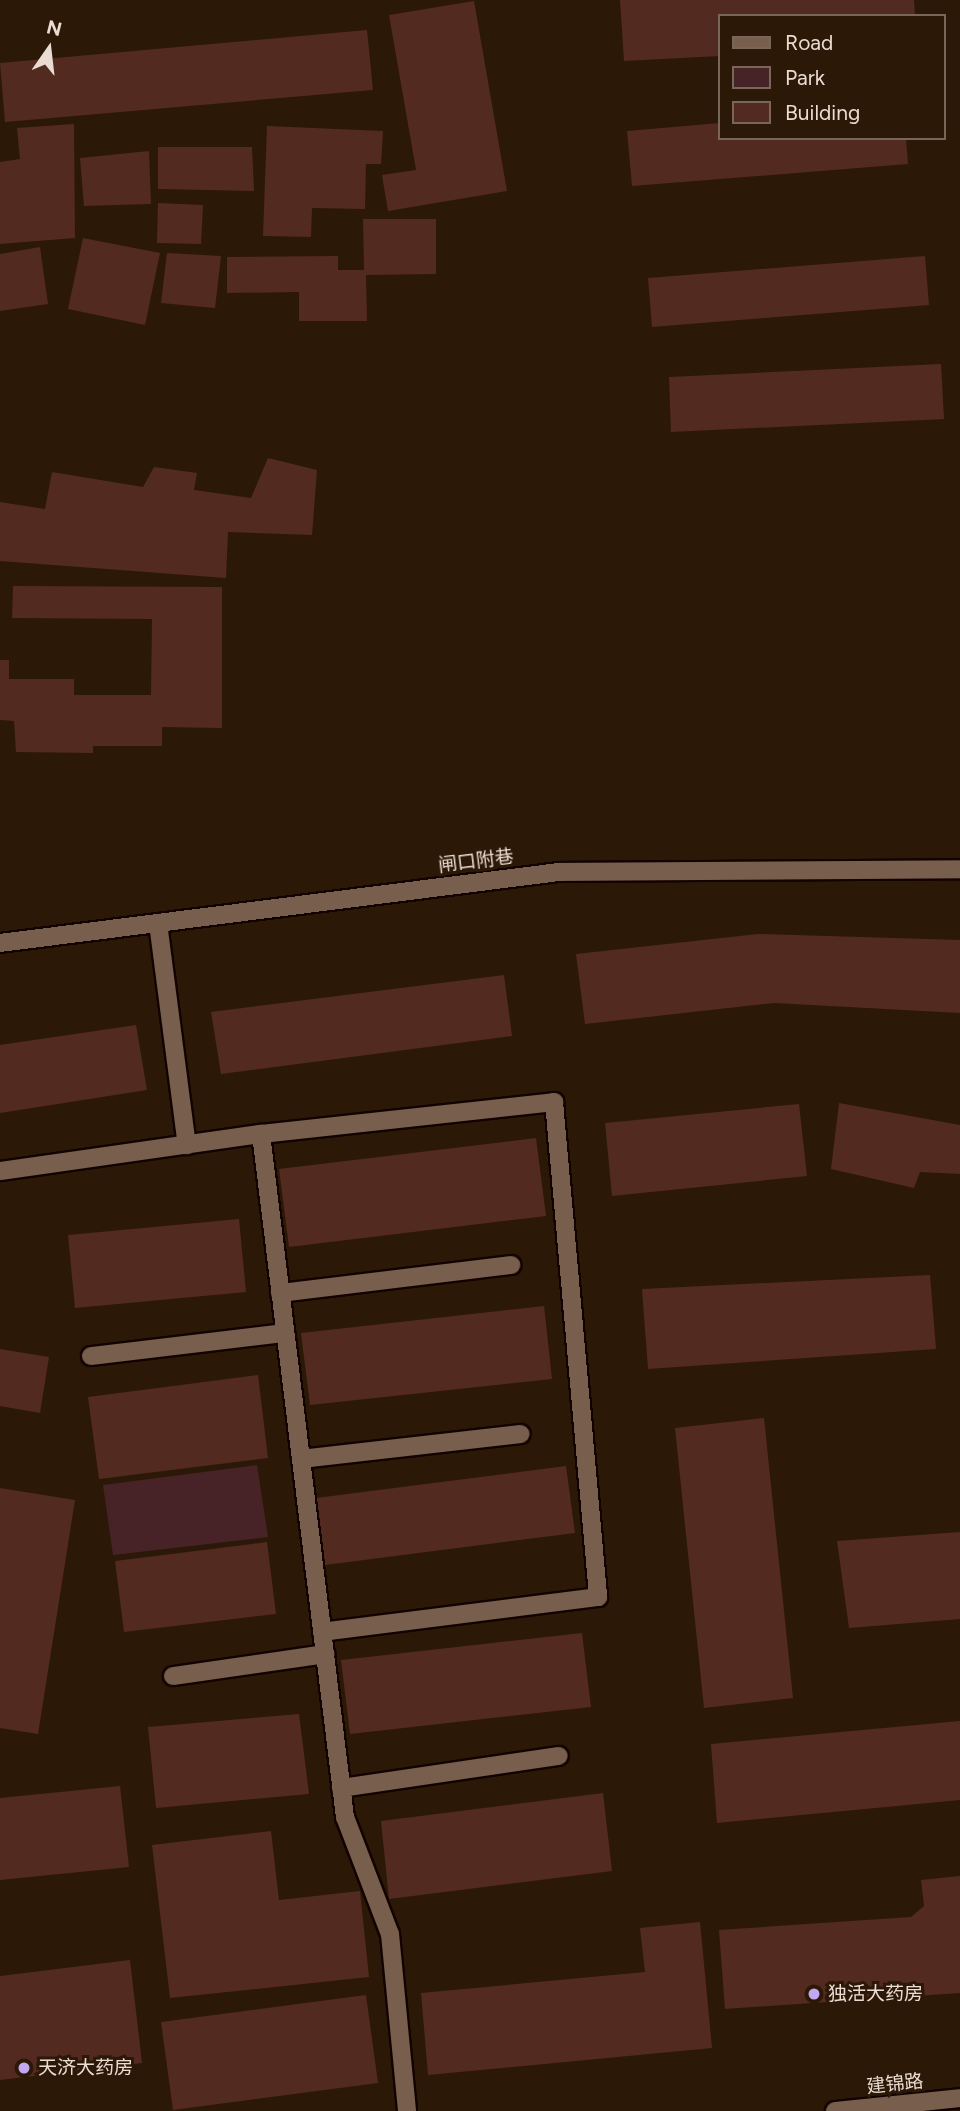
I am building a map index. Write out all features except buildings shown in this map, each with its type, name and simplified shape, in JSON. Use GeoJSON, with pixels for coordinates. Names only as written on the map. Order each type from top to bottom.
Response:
{"type":"FeatureCollection","features":[{"type":"Feature","properties":{"kind":"street","name":"闸口附巷"},"geometry":{"type":"LineString","coordinates":[[0,943],[559,872],[960,869]]}},
{"type":"Feature","properties":{"kind":"street"},"geometry":{"type":"LineString","coordinates":[[158,923],[187,1144]]}},
{"type":"Feature","properties":{"kind":"street"},"geometry":{"type":"LineString","coordinates":[[0,1171],[261,1134],[554,1102],[598,1597],[322,1632]]}},
{"type":"Feature","properties":{"kind":"street"},"geometry":{"type":"LineString","coordinates":[[261,1134],[345,1817],[390,1934],[407,2111]]}},
{"type":"Feature","properties":{"kind":"street"},"geometry":{"type":"LineString","coordinates":[[280,1293],[511,1265]]}},
{"type":"Feature","properties":{"kind":"street"},"geometry":{"type":"LineString","coordinates":[[91,1356],[285,1333]]}},
{"type":"Feature","properties":{"kind":"street"},"geometry":{"type":"LineString","coordinates":[[301,1459],[521,1434]]}},
{"type":"Feature","properties":{"kind":"street"},"geometry":{"type":"LineString","coordinates":[[173,1676],[325,1654]]}},
{"type":"Feature","properties":{"kind":"street"},"geometry":{"type":"LineString","coordinates":[[341,1788],[559,1756]]}},
{"type":"Feature","properties":{"kind":"street","name":"建锦路"},"geometry":{"type":"LineString","coordinates":[[835,2111],[960,2098]]}},
{"type":"Feature","properties":{"kind":"green space"},"geometry":{"type":"Polygon","coordinates":[[[257,1465],[268,1537],[113,1555],[103,1485],[257,1465]]]}},
{"type":"Feature","properties":{"kind":"place","name":"独活大药房"},"geometry":{"type":"Point","coordinates":[814,1994]}},
{"type":"Feature","properties":{"kind":"place","name":"天济大药房"},"geometry":{"type":"Point","coordinates":[24,2068]}}]}
